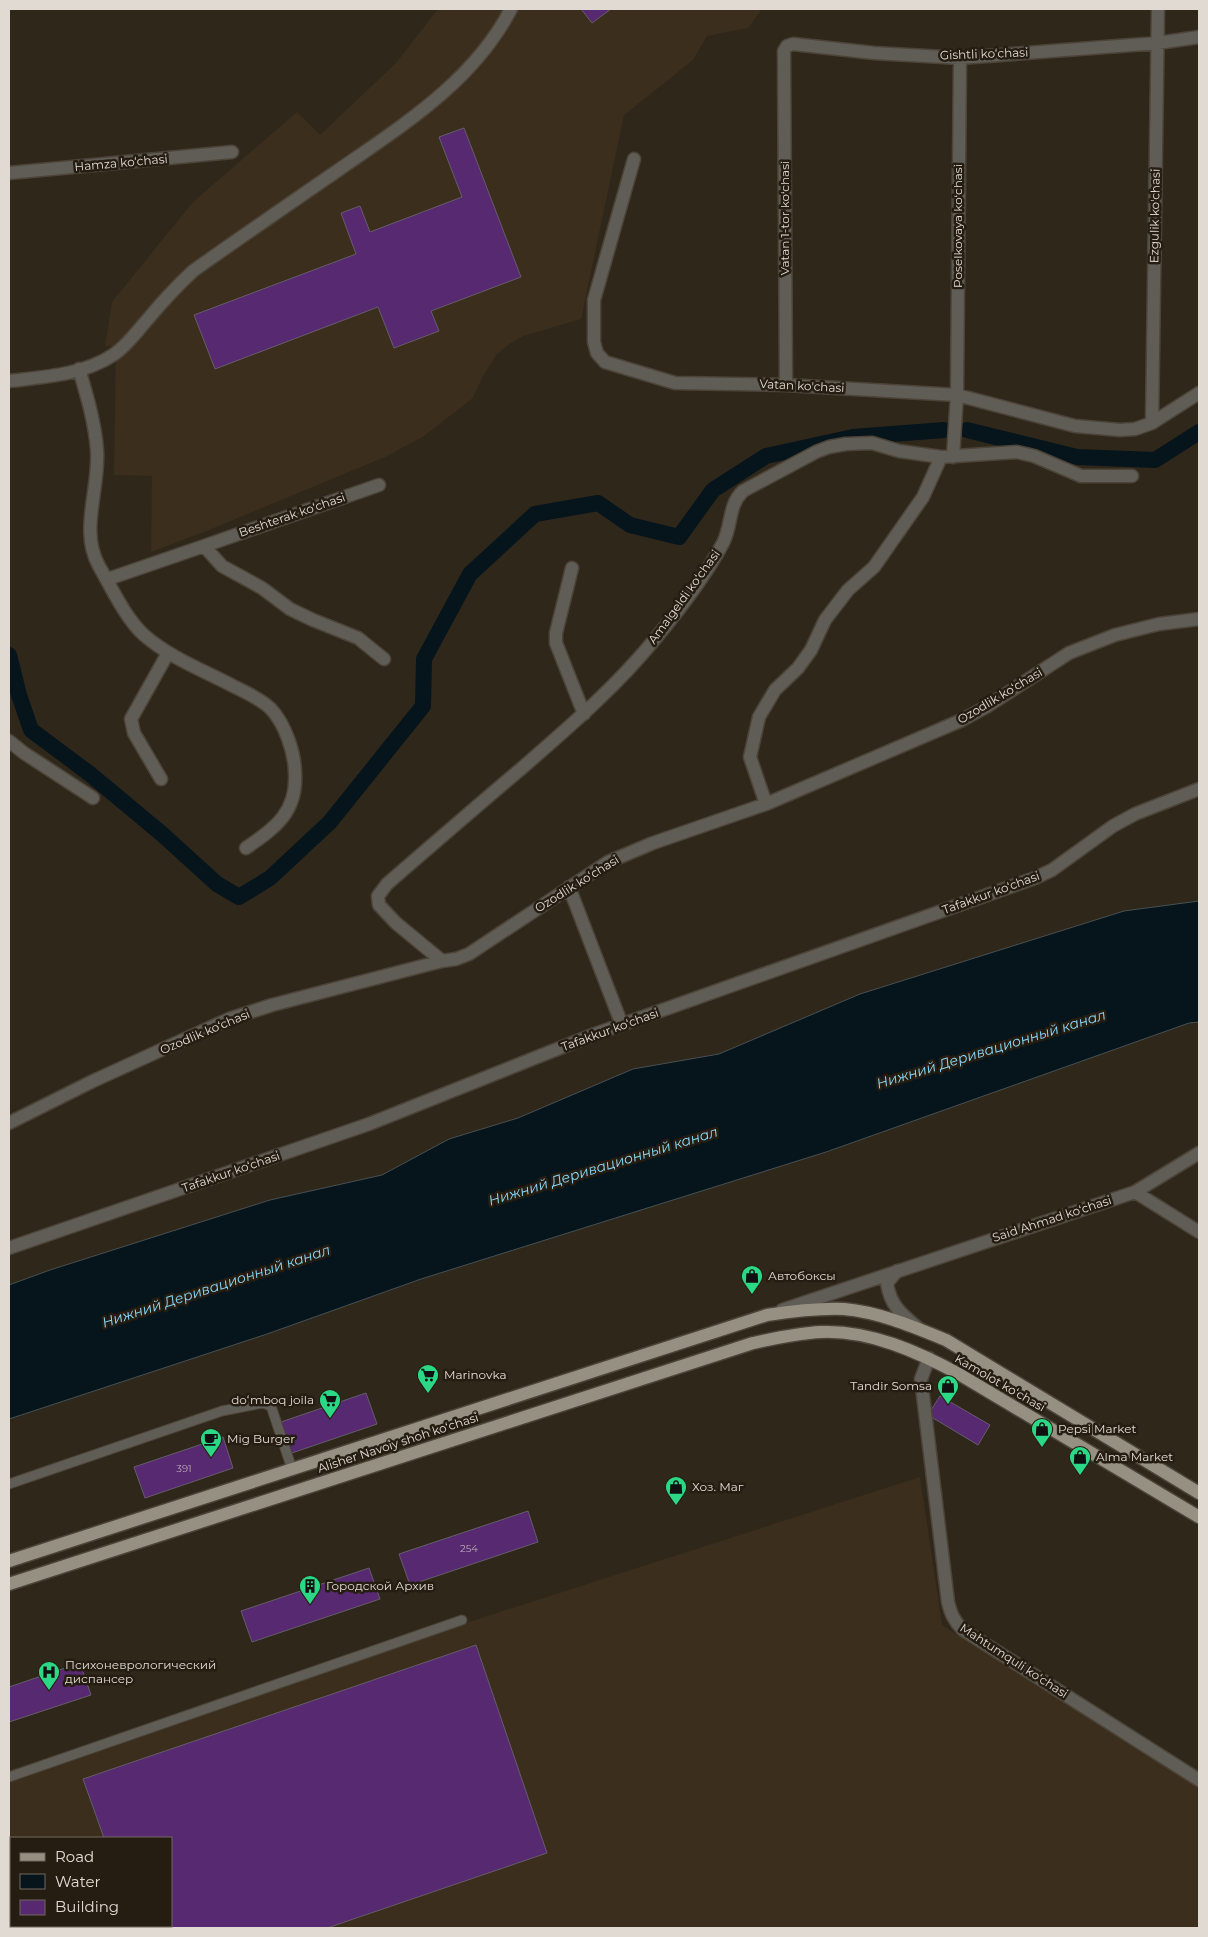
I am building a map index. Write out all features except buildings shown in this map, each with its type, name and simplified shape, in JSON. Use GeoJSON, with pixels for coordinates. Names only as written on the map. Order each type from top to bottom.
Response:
{"type":"FeatureCollection","features":[{"type":"Feature","properties":{"kind":"main road","name":"Alisher Navoiy shoh koʻchasi"},"geometry":{"type":"LineString","coordinates":[[9,1561],[767,1315],[809,1309],[845,1310],[880,1317],[918,1328],[946,1340],[1199,1493]]}},
{"type":"Feature","properties":{"kind":"main road","name":"Kamolot ko‘chasi"},"geometry":{"type":"LineString","coordinates":[[798,1334],[847,1333],[880,1340],[929,1358],[1199,1517]]}},
{"type":"Feature","properties":{"kind":"main road","name":"Alisher Navoiy shoh koʻchasi"},"geometry":{"type":"LineString","coordinates":[[9,1584],[753,1343],[798,1334]]}},
{"type":"Feature","properties":{"kind":"main road"},"geometry":{"type":"LineString","coordinates":[[220,1492],[227,1513]]}},
{"type":"Feature","properties":{"kind":"street"},"geometry":{"type":"LineString","coordinates":[[9,381],[63,375],[113,355],[127,343],[174,288],[193,271],[402,126],[448,89],[477,60],[501,28],[511,9]]}},
{"type":"Feature","properties":{"kind":"street","name":"Ezgulik ko'chasi"},"geometry":{"type":"LineString","coordinates":[[1152,423],[1158,9]]}},
{"type":"Feature","properties":{"kind":"street","name":"Gishtli ko‘chasi"},"geometry":{"type":"LineString","coordinates":[[784,51],[787,46],[793,44],[960,58],[1158,43],[1199,37]]}},
{"type":"Feature","properties":{"kind":"street","name":"Vatan 1-tor ko‘chasi"},"geometry":{"type":"LineString","coordinates":[[784,51],[786,384]]}},
{"type":"Feature","properties":{"kind":"street","name":"Poselkovaya ko‘chasi"},"geometry":{"type":"LineString","coordinates":[[947,457],[957,395],[960,58]]}},
{"type":"Feature","properties":{"kind":"street","name":"Hamza ko‘chasi"},"geometry":{"type":"LineString","coordinates":[[9,173],[232,152]]}},
{"type":"Feature","properties":{"kind":"street","name":"Vatan ko'chasi"},"geometry":{"type":"LineString","coordinates":[[634,159],[594,300],[594,342],[597,352],[605,362],[675,383],[786,384],[957,395],[1075,426],[1120,430],[1135,429],[1152,423],[1199,393]]}},
{"type":"Feature","properties":{"kind":"street"},"geometry":{"type":"LineString","coordinates":[[79,370],[93,420],[97,453],[90,534],[92,552],[126,614],[143,634],[168,653],[255,698],[270,708],[278,718],[289,742],[295,765],[296,785],[289,809],[273,829],[246,848]]}},
{"type":"Feature","properties":{"kind":"street","name":"Amalgeldi ko‘chasi"},"geometry":{"type":"LineString","coordinates":[[442,961],[396,923],[379,904],[378,896],[388,884],[584,714],[632,665],[656,638],[694,588],[724,540],[730,525],[733,506],[737,497],[743,491],[816,452],[828,447],[846,444],[872,444],[899,451],[947,457],[1016,452],[1034,456],[1081,476],[1132,476]]}},
{"type":"Feature","properties":{"kind":"street"},"geometry":{"type":"LineString","coordinates":[[766,804],[750,757],[759,717],[775,690],[798,668],[811,650],[825,620],[848,590],[874,567],[923,497],[947,457]]}},
{"type":"Feature","properties":{"kind":"street","name":"Beshterak ko‘chasi"},"geometry":{"type":"LineString","coordinates":[[108,579],[379,485]]}},
{"type":"Feature","properties":{"kind":"street"},"geometry":{"type":"LineString","coordinates":[[204,546],[222,566],[262,588],[290,609],[358,638],[384,659]]}},
{"type":"Feature","properties":{"kind":"street"},"geometry":{"type":"LineString","coordinates":[[572,568],[556,633],[556,643],[584,714]]}},
{"type":"Feature","properties":{"kind":"street","name":"Ozodlik ko‘chasi"},"geometry":{"type":"LineString","coordinates":[[9,1123],[93,1081],[229,1019],[272,1005],[456,959],[469,954],[608,862],[653,842],[766,804],[962,720],[986,707],[1069,653],[1115,635],[1159,624],[1199,619]]}},
{"type":"Feature","properties":{"kind":"street"},"geometry":{"type":"LineString","coordinates":[[161,779],[134,733],[131,719],[168,653]]}},
{"type":"Feature","properties":{"kind":"street"},"geometry":{"type":"LineString","coordinates":[[9,741],[93,798]]}},
{"type":"Feature","properties":{"kind":"street","name":"Tafakkur ko‘chasi"},"geometry":{"type":"LineString","coordinates":[[9,1248],[369,1124],[622,1025],[1035,878],[1052,870],[1113,826],[1135,814],[1199,789]]}},
{"type":"Feature","properties":{"kind":"street"},"geometry":{"type":"LineString","coordinates":[[569,887],[622,1025]]}},
{"type":"Feature","properties":{"kind":"street","name":"Said Ahmad ko‘chasi"},"geometry":{"type":"LineString","coordinates":[[767,1315],[1134,1192],[1199,1153]]}},
{"type":"Feature","properties":{"kind":"street"},"geometry":{"type":"LineString","coordinates":[[1134,1192],[1199,1232]]}},
{"type":"Feature","properties":{"kind":"street"},"geometry":{"type":"LineString","coordinates":[[897,1271],[887,1283],[888,1295],[900,1313],[918,1328]]}},
{"type":"Feature","properties":{"kind":"street","name":"Mahtumquli ko‘chasi"},"geometry":{"type":"LineString","coordinates":[[929,1358],[921,1379],[951,1616],[955,1622],[971,1635],[1199,1780]]}},
{"type":"Feature","properties":{"kind":"lane"},"geometry":{"type":"LineString","coordinates":[[9,1484],[222,1411],[263,1403],[271,1406],[292,1468]]}},
{"type":"Feature","properties":{"kind":"lane"},"geometry":{"type":"LineString","coordinates":[[9,1777],[462,1620]]}},
{"type":"Feature","properties":{"kind":"shaded area"},"geometry":{"type":"Polygon","coordinates":[[[438,9],[762,9],[748,28],[707,36],[693,60],[624,115],[581,319],[523,336],[508,345],[496,355],[483,376],[473,398],[424,436],[385,457],[151,552],[152,476],[114,475],[116,346],[105,346],[112,302],[193,202],[297,112],[320,135],[396,63],[438,9]]]}},
{"type":"Feature","properties":{"kind":"shaded area"},"geometry":{"type":"Polygon","coordinates":[[[920,1477],[942,1625],[1199,1787],[1199,1928],[9,1928],[9,1770],[920,1477]]]}},
{"type":"Feature","properties":{"kind":"water","name":"Нижний Деривационный канал"},"geometry":{"type":"Polygon","coordinates":[[[1199,901],[1199,1022],[1189,1023],[826,1152],[421,1279],[267,1334],[9,1419],[9,1285],[50,1270],[270,1200],[382,1175],[449,1139],[518,1118],[633,1069],[719,1054],[860,994],[1124,911],[1199,901]]]}},
{"type":"Feature","properties":{"kind":"waterway"},"geometry":{"type":"LineString","coordinates":[[9,655],[19,695],[31,730],[90,774],[162,834],[217,884],[239,897],[270,878],[330,822],[423,706],[424,659],[470,574],[535,514],[598,503],[630,525],[679,537],[713,490],[766,456],[853,437],[944,430]]}},
{"type":"Feature","properties":{"kind":"waterway"},"geometry":{"type":"LineString","coordinates":[[967,430],[1077,457],[1155,460],[1199,432]]}},
{"type":"Feature","properties":{"kind":"place","name":"Автобоксы"},"geometry":{"type":"Point","coordinates":[752,1295]}},
{"type":"Feature","properties":{"kind":"place","name":"Marinovka"},"geometry":{"type":"Point","coordinates":[428,1394]}},
{"type":"Feature","properties":{"kind":"place","name":"Tandir Somsa"},"geometry":{"type":"Point","coordinates":[948,1405]}},
{"type":"Feature","properties":{"kind":"place","name":"doʻmboq joila"},"geometry":{"type":"Point","coordinates":[330,1419]}},
{"type":"Feature","properties":{"kind":"place","name":"Pepsi Market"},"geometry":{"type":"Point","coordinates":[1042,1448]}},
{"type":"Feature","properties":{"kind":"place","name":"Mig Burger"},"geometry":{"type":"Point","coordinates":[211,1458]}},
{"type":"Feature","properties":{"kind":"place","name":"Alma Market"},"geometry":{"type":"Point","coordinates":[1080,1476]}},
{"type":"Feature","properties":{"kind":"place","name":"Хоз. Маг"},"geometry":{"type":"Point","coordinates":[676,1506]}},
{"type":"Feature","properties":{"kind":"place","name":"Городской Архив"},"geometry":{"type":"Point","coordinates":[310,1605]}},
{"type":"Feature","properties":{"kind":"place","name":"Психоневрологический диспансер"},"geometry":{"type":"Point","coordinates":[49,1691]}}]}
